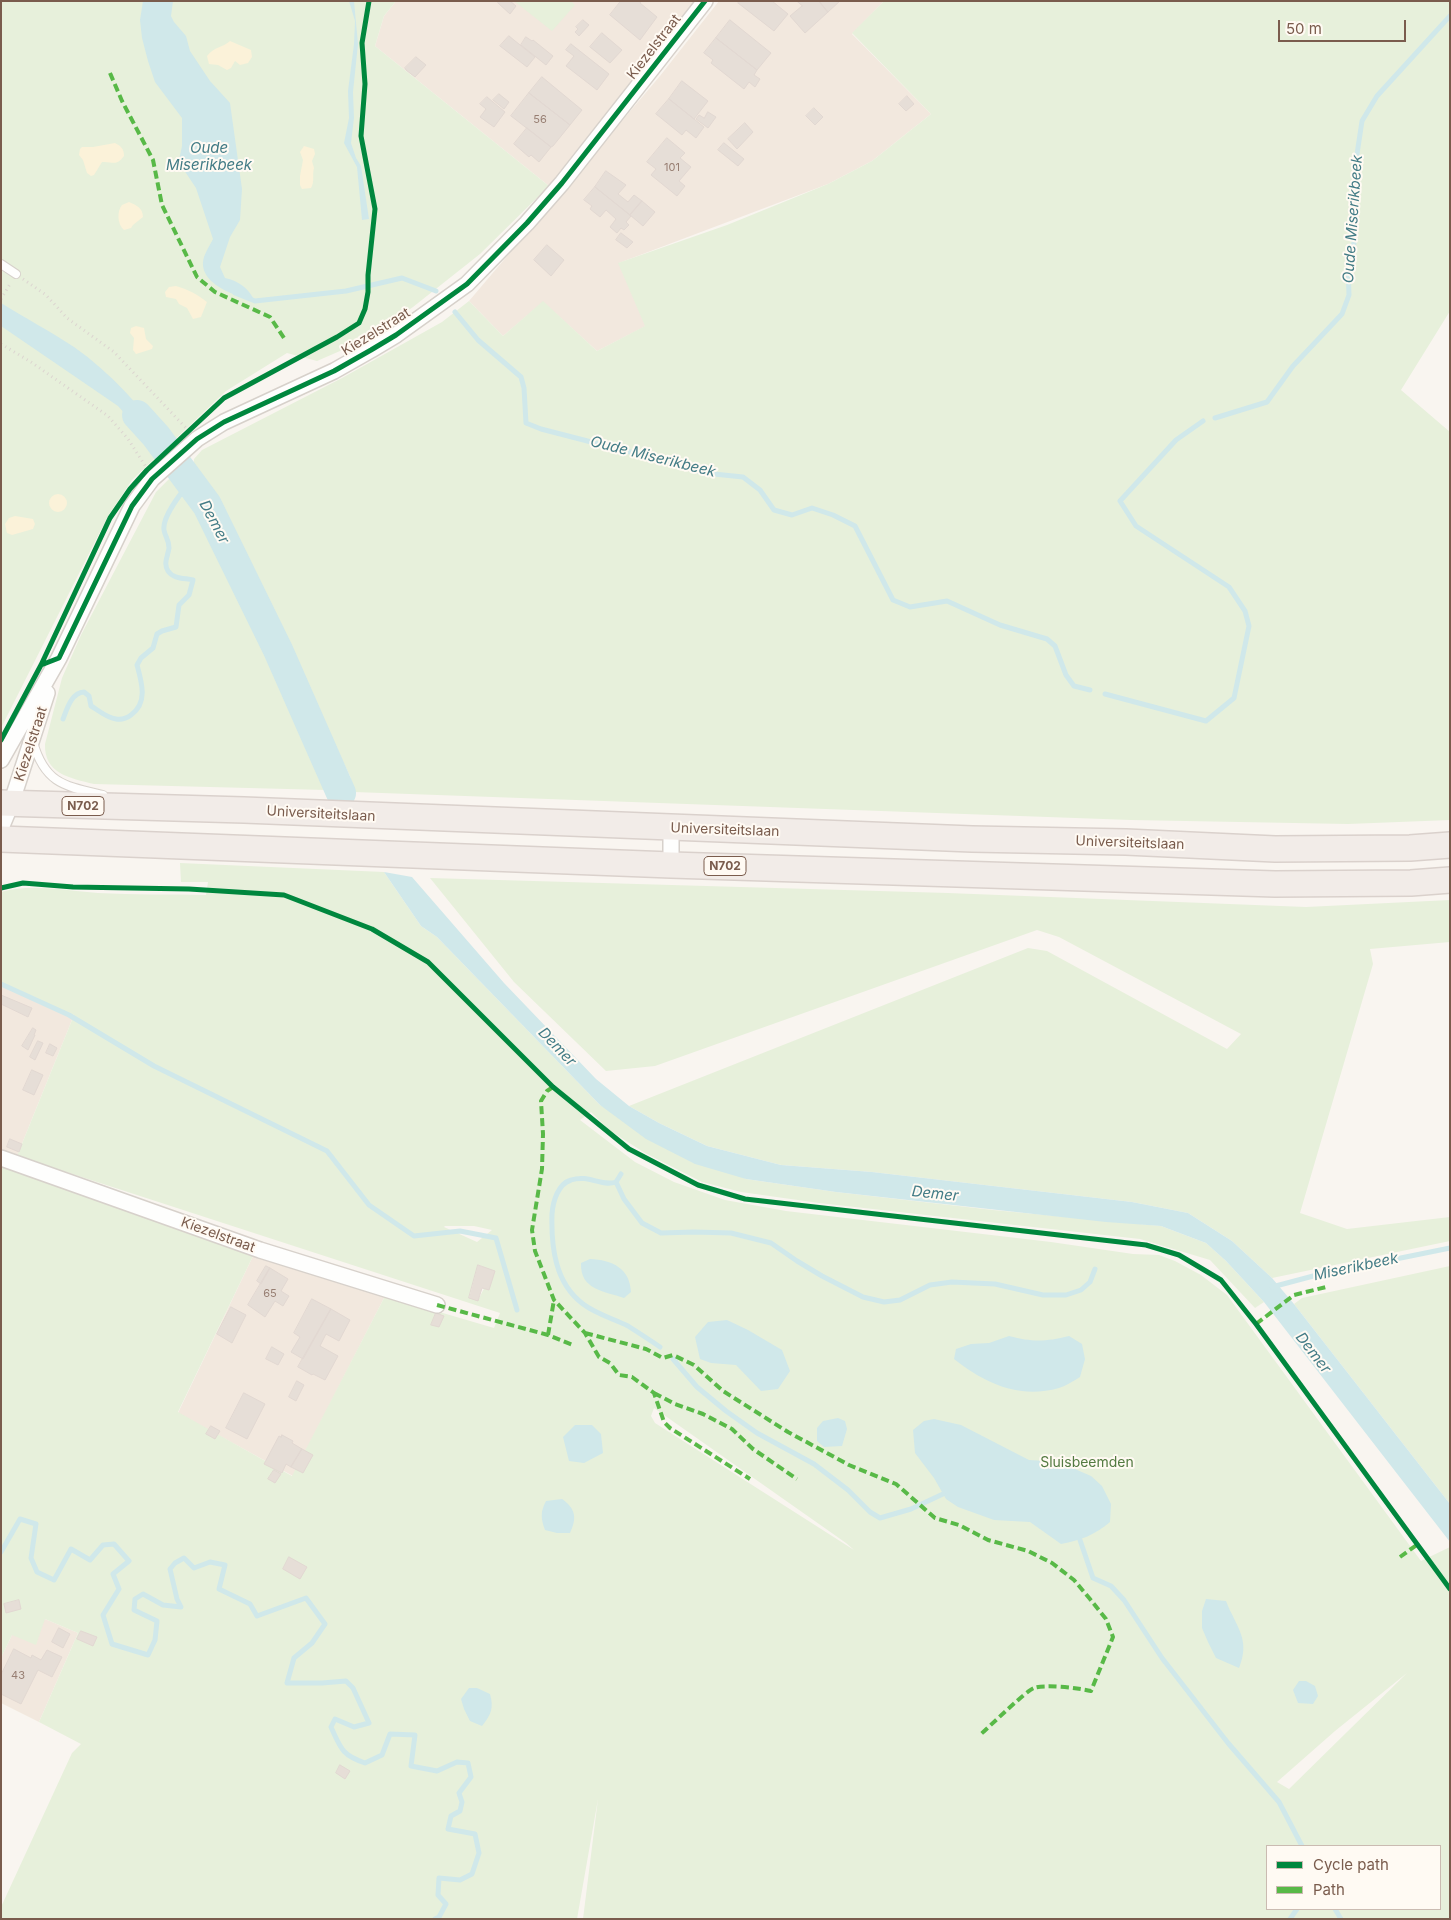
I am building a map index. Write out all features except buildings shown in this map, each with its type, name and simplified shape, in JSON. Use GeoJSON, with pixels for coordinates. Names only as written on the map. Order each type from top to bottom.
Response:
{"type":"FeatureCollection","features":[{"type":"Feature","properties":{"kind":"highway","name":"Universiteitslaan"},"geometry":{"type":"LineString","coordinates":[[6,804],[154,807],[972,840],[1126,842],[1275,849],[1410,848],[1450,845]]}},
{"type":"Feature","properties":{"kind":"highway","name":"N702"},"geometry":{"type":"LineString","coordinates":[[1,839],[671,865],[1275,884],[1411,883],[1450,880]]}},
{"type":"Feature","properties":{"kind":"street","name":"Kiezelstraat"},"geometry":{"type":"LineString","coordinates":[[1,760],[59,658],[132,506],[152,470],[187,437],[334,371],[396,335],[467,284],[527,223],[562,183],[705,1]]}},
{"type":"Feature","properties":{"kind":"street","name":"Kiezelstraat"},"geometry":{"type":"LineString","coordinates":[[1,828],[6,804],[32,739],[59,658]]}},
{"type":"Feature","properties":{"kind":"street"},"geometry":{"type":"LineString","coordinates":[[671,828],[671,865]]}},
{"type":"Feature","properties":{"kind":"street","name":"Kiezelstraat"},"geometry":{"type":"LineString","coordinates":[[1,1158],[260,1250],[437,1305]]}},
{"type":"Feature","properties":{"kind":"lane"},"geometry":{"type":"LineString","coordinates":[[1,264],[16,274]]}},
{"type":"Feature","properties":{"kind":"lane"},"geometry":{"type":"LineString","coordinates":[[32,739],[43,768],[59,782],[73,788],[154,807]]}},
{"type":"Feature","properties":{"kind":"path"},"geometry":{"type":"LineString","coordinates":[[16,274],[46,296],[67,318],[114,352],[187,437],[196,424]]}},
{"type":"Feature","properties":{"kind":"path"},"geometry":{"type":"LineString","coordinates":[[1,298],[8,286]]}},
{"type":"Feature","properties":{"kind":"path"},"geometry":{"type":"LineString","coordinates":[[1,344],[31,362],[108,416],[152,470],[142,476]]}},
{"type":"Feature","properties":{"kind":"shaded area"},"geometry":{"type":"Polygon","coordinates":[[[396,1],[695,1],[549,186],[375,46],[384,16],[396,1]]]}},
{"type":"Feature","properties":{"kind":"shaded area"},"geometry":{"type":"Polygon","coordinates":[[[719,1],[884,1],[852,34],[931,114],[872,161],[828,184],[619,263],[646,326],[597,351],[543,302],[503,336],[469,301],[660,76],[719,1]]]}},
{"type":"Feature","properties":{"kind":"shaded area"},"geometry":{"type":"Polygon","coordinates":[[[1,985],[74,1015],[17,1156],[1,1150],[1,985]]]}},
{"type":"Feature","properties":{"kind":"shaded area"},"geometry":{"type":"Polygon","coordinates":[[[254,1254],[385,1296],[293,1476],[178,1413],[254,1254]]]}},
{"type":"Feature","properties":{"kind":"shaded area"},"geometry":{"type":"Polygon","coordinates":[[[45,1619],[78,1633],[39,1722],[1,1703],[1,1658],[12,1635],[45,1619]]]}},
{"type":"Feature","properties":{"kind":"green space"},"geometry":{"type":"Polygon","coordinates":[[[1,1],[396,1],[384,16],[375,46],[549,186],[480,254],[413,307],[363,341],[317,361],[287,353],[226,391],[132,480],[108,516],[1,728],[1,1]]]}},
{"type":"Feature","properties":{"kind":"green space"},"geometry":{"type":"Polygon","coordinates":[[[514,1],[571,1],[575,5],[552,31],[514,1]]]}},
{"type":"Feature","properties":{"kind":"green space"},"geometry":{"type":"Polygon","coordinates":[[[884,1],[1450,1],[1450,311],[1401,390],[1450,432],[1450,820],[1348,824],[1131,820],[354,792],[350,776],[234,540],[206,487],[193,467],[194,459],[202,450],[342,378],[442,322],[469,301],[503,336],[543,301],[597,351],[645,326],[618,263],[727,225],[828,184],[872,161],[931,114],[852,33],[884,1]]]}},
{"type":"Feature","properties":{"kind":"green space"},"geometry":{"type":"Polygon","coordinates":[[[170,478],[188,492],[197,505],[220,551],[326,790],[94,784],[68,777],[60,773],[49,762],[45,744],[62,678],[81,635],[156,492],[170,478]]]}},
{"type":"Feature","properties":{"kind":"green space","name":"Sluisbeemden"},"geometry":{"type":"Polygon","coordinates":[[[180,863],[384,872],[421,926],[437,937],[600,1105],[746,1179],[836,1192],[993,1210],[1161,1226],[1206,1243],[1226,1261],[1264,1302],[1255,1308],[1210,1260],[1140,1239],[819,1203],[741,1192],[702,1182],[645,1153],[609,1130],[591,1112],[580,1120],[635,1162],[674,1182],[725,1200],[786,1211],[1051,1242],[1133,1254],[1159,1255],[1201,1275],[1227,1295],[1421,1561],[1450,1547],[1450,1919],[583,1919],[598,1799],[577,1919],[1,1919],[1,1907],[72,1753],[81,1744],[39,1722],[78,1633],[45,1619],[36,1645],[12,1635],[1,1658],[1,1165],[254,1254],[178,1412],[292,1476],[385,1296],[494,1328],[500,1313],[17,1156],[74,1015],[1,985],[1,892],[25,888],[49,888],[112,894],[206,895],[208,882],[181,882],[180,863]],[[445,1226],[477,1242],[492,1230],[474,1226],[445,1226]],[[479,1265],[469,1297],[478,1300],[492,1273],[479,1265]],[[654,1408],[651,1416],[655,1423],[854,1550],[846,1543],[654,1408]],[[1407,1673],[1335,1731],[1277,1782],[1289,1789],[1407,1673]]]}},
{"type":"Feature","properties":{"kind":"green space"},"geometry":{"type":"Polygon","coordinates":[[[430,878],[948,893],[1306,907],[1450,900],[1450,942],[1370,949],[1373,964],[1300,1213],[1347,1229],[1450,1217],[1450,1241],[1272,1278],[1232,1241],[1188,1213],[1132,1202],[872,1172],[781,1165],[707,1146],[629,1106],[1028,948],[1047,951],[1227,1049],[1241,1034],[1059,937],[1037,930],[655,1066],[606,1071],[514,982],[430,878]]]}},
{"type":"Feature","properties":{"kind":"green space"},"geometry":{"type":"Polygon","coordinates":[[[1450,1266],[1450,1504],[1294,1304],[1302,1298],[1450,1266]]]}},
{"type":"Feature","properties":{"kind":"sand"},"geometry":{"type":"Polygon","coordinates":[[[230,41],[251,50],[252,57],[248,63],[240,65],[235,61],[231,68],[227,70],[218,65],[209,64],[207,56],[213,50],[230,41]]]}},
{"type":"Feature","properties":{"kind":"sand"},"geometry":{"type":"Polygon","coordinates":[[[115,143],[123,151],[124,156],[116,162],[102,162],[94,175],[91,176],[87,173],[83,160],[79,155],[80,149],[82,147],[115,143]]]}},
{"type":"Feature","properties":{"kind":"sand"},"geometry":{"type":"Polygon","coordinates":[[[304,146],[314,149],[315,154],[312,161],[314,168],[311,188],[302,189],[300,176],[303,160],[300,152],[304,146]]]}},
{"type":"Feature","properties":{"kind":"sand"},"geometry":{"type":"Polygon","coordinates":[[[129,202],[140,209],[143,217],[131,228],[124,230],[119,221],[120,208],[129,202]]]}},
{"type":"Feature","properties":{"kind":"sand"},"geometry":{"type":"Polygon","coordinates":[[[176,286],[193,292],[207,302],[201,317],[193,319],[187,308],[179,304],[176,299],[166,297],[165,292],[169,287],[176,286]]]}},
{"type":"Feature","properties":{"kind":"sand"},"geometry":{"type":"Polygon","coordinates":[[[136,326],[144,328],[146,339],[153,346],[152,349],[136,354],[133,350],[134,338],[130,333],[131,328],[136,326]]]}},
{"type":"Feature","properties":{"kind":"sand"},"geometry":{"type":"Polygon","coordinates":[[[54,494],[62,494],[67,499],[65,510],[54,512],[49,507],[49,499],[54,494]]]}},
{"type":"Feature","properties":{"kind":"sand"},"geometry":{"type":"Polygon","coordinates":[[[15,516],[33,519],[35,524],[33,529],[12,535],[7,533],[5,524],[9,518],[15,516]]]}},
{"type":"Feature","properties":{"kind":"water","name":"Oude Miserikbeek"},"geometry":{"type":"Polygon","coordinates":[[[143,1],[173,1],[171,16],[186,36],[190,51],[210,81],[230,103],[242,189],[240,220],[230,237],[220,267],[225,278],[243,286],[255,301],[233,294],[216,285],[204,270],[204,257],[213,239],[196,188],[179,160],[182,146],[182,118],[155,82],[148,61],[140,20],[143,1]]]}},
{"type":"Feature","properties":{"kind":"water"},"geometry":{"type":"Polygon","coordinates":[[[349,1],[354,1],[358,44],[353,92],[354,118],[351,143],[361,166],[369,219],[362,220],[357,167],[344,143],[349,118],[348,91],[355,21],[349,1]]]}},
{"type":"Feature","properties":{"kind":"water"},"geometry":{"type":"Polygon","coordinates":[[[1,303],[56,335],[88,357],[113,379],[147,416],[168,443],[159,451],[118,406],[1,326],[1,303]]]}},
{"type":"Feature","properties":{"kind":"water","name":"Demer"},"geometry":{"type":"Polygon","coordinates":[[[384,872],[412,877],[504,983],[596,1079],[629,1106],[707,1146],[781,1165],[872,1172],[1132,1202],[1188,1213],[1232,1241],[1272,1278],[1294,1304],[1450,1504],[1450,1542],[1264,1302],[1226,1261],[1206,1243],[1161,1226],[1106,1222],[836,1192],[746,1179],[695,1164],[646,1139],[600,1105],[437,937],[421,926],[384,872]]]}},
{"type":"Feature","properties":{"kind":"water"},"geometry":{"type":"Polygon","coordinates":[[[590,1259],[606,1261],[623,1271],[630,1284],[631,1292],[624,1298],[601,1291],[589,1284],[584,1279],[581,1263],[590,1259]]]}},
{"type":"Feature","properties":{"kind":"water"},"geometry":{"type":"Polygon","coordinates":[[[727,1320],[782,1350],[790,1371],[778,1389],[761,1391],[736,1365],[711,1363],[700,1359],[695,1337],[708,1322],[727,1320]]]}},
{"type":"Feature","properties":{"kind":"water"},"geometry":{"type":"Polygon","coordinates":[[[1009,1336],[1039,1340],[1069,1336],[1082,1344],[1085,1359],[1080,1377],[1059,1388],[1030,1392],[1004,1387],[991,1382],[978,1376],[954,1359],[956,1349],[971,1344],[989,1343],[1009,1336]]]}},
{"type":"Feature","properties":{"kind":"water"},"geometry":{"type":"Polygon","coordinates":[[[838,1418],[845,1421],[847,1429],[842,1446],[824,1447],[817,1441],[817,1428],[823,1421],[838,1418]]]}},
{"type":"Feature","properties":{"kind":"water"},"geometry":{"type":"Polygon","coordinates":[[[934,1419],[961,1425],[1029,1460],[1047,1461],[1068,1466],[1091,1476],[1102,1486],[1111,1504],[1110,1522],[1087,1536],[1061,1544],[1030,1522],[994,1520],[958,1507],[946,1499],[934,1478],[915,1453],[913,1430],[924,1421],[934,1419]]]}},
{"type":"Feature","properties":{"kind":"water"},"geometry":{"type":"Polygon","coordinates":[[[575,1425],[592,1425],[601,1434],[603,1453],[584,1463],[569,1461],[563,1437],[575,1425]]]}},
{"type":"Feature","properties":{"kind":"water"},"geometry":{"type":"Polygon","coordinates":[[[562,1499],[570,1506],[574,1514],[574,1523],[570,1533],[557,1533],[545,1530],[542,1515],[546,1501],[562,1499]]]}},
{"type":"Feature","properties":{"kind":"water"},"geometry":{"type":"Polygon","coordinates":[[[1206,1599],[1226,1601],[1238,1626],[1243,1641],[1242,1658],[1239,1668],[1216,1658],[1208,1642],[1202,1628],[1202,1611],[1206,1599]]]}},
{"type":"Feature","properties":{"kind":"water"},"geometry":{"type":"Polygon","coordinates":[[[1299,1681],[1306,1681],[1315,1686],[1318,1696],[1313,1704],[1298,1703],[1293,1690],[1299,1681]]]}},
{"type":"Feature","properties":{"kind":"water"},"geometry":{"type":"Polygon","coordinates":[[[469,1688],[477,1688],[490,1694],[491,1711],[482,1726],[470,1721],[464,1709],[461,1699],[469,1688]]]}},
{"type":"Feature","properties":{"kind":"waterway","name":"Oude Miserikbeek"},"geometry":{"type":"LineString","coordinates":[[1215,418],[1267,402],[1293,366],[1342,314],[1349,295],[1348,266],[1355,239],[1354,174],[1362,121],[1377,96],[1450,16]]}},
{"type":"Feature","properties":{"kind":"waterway","name":"Oude Miserikbeek"},"geometry":{"type":"LineString","coordinates":[[235,293],[255,301],[346,291],[402,278],[436,291]]}},
{"type":"Feature","properties":{"kind":"waterway","name":"Oude Miserikbeek"},"geometry":{"type":"LineString","coordinates":[[455,312],[478,340],[521,377],[524,388],[526,423],[541,429],[704,473],[743,477],[760,490],[774,510],[792,515],[812,508],[833,515],[855,526],[893,600],[910,607],[947,601],[1000,625],[1047,639],[1055,646],[1066,675],[1074,686],[1090,690]]}},
{"type":"Feature","properties":{"kind":"waterway","name":"Demer"},"geometry":{"type":"LineString","coordinates":[[137,415],[156,436],[207,505],[278,650],[341,793]]}},
{"type":"Feature","properties":{"kind":"waterway","name":"Oude Miserikbeek"},"geometry":{"type":"LineString","coordinates":[[1105,694],[1206,721],[1234,698],[1249,626],[1245,611],[1229,587],[1136,526],[1120,501],[1176,440],[1203,421]]}},
{"type":"Feature","properties":{"kind":"waterway"},"geometry":{"type":"LineString","coordinates":[[63,719],[73,698],[84,692],[89,696],[91,706],[106,716],[113,718],[128,717],[140,705],[142,686],[137,665],[141,658],[153,648],[157,634],[176,627],[179,605],[189,595],[193,580],[176,577],[168,571],[166,562],[169,545],[164,530],[164,524],[169,511],[190,482]]}},
{"type":"Feature","properties":{"kind":"waterway"},"geometry":{"type":"LineString","coordinates":[[1,984],[69,1015],[154,1066],[327,1151],[369,1205],[414,1236],[460,1231],[496,1238],[517,1310]]}},
{"type":"Feature","properties":{"kind":"waterway"},"geometry":{"type":"LineString","coordinates":[[621,1174],[616,1182],[605,1183],[584,1178],[571,1180],[563,1185],[555,1199],[552,1214],[554,1251],[566,1286],[583,1304],[599,1314],[628,1326],[660,1347]]}},
{"type":"Feature","properties":{"kind":"waterway"},"geometry":{"type":"LineString","coordinates":[[616,1182],[624,1199],[642,1223],[661,1233],[731,1233],[771,1243],[822,1276],[863,1297],[884,1302],[900,1300],[930,1285],[952,1282],[995,1284],[1043,1295],[1066,1295],[1081,1290],[1090,1282],[1095,1269]]}},
{"type":"Feature","properties":{"kind":"waterway","name":"Miserikbeek"},"geometry":{"type":"LineString","coordinates":[[1272,1287],[1317,1275],[1450,1248]]}},
{"type":"Feature","properties":{"kind":"waterway"},"geometry":{"type":"LineString","coordinates":[[673,1359],[697,1387],[726,1411],[757,1433],[814,1464],[848,1490],[870,1512],[880,1518],[911,1509],[943,1494]]}},
{"type":"Feature","properties":{"kind":"waterway"},"geometry":{"type":"LineString","coordinates":[[1,1552],[20,1519],[36,1524],[31,1558],[37,1572],[54,1580],[71,1549],[90,1560],[103,1545],[114,1544],[129,1561],[113,1574],[119,1589],[103,1615],[112,1644],[148,1655],[155,1640],[157,1621],[134,1610],[135,1599],[143,1594],[163,1605],[181,1607],[177,1599],[170,1569],[175,1563],[184,1558],[194,1568],[210,1562],[225,1565],[219,1589],[250,1604],[257,1616],[306,1598],[325,1624],[312,1643],[294,1658],[287,1683],[346,1681],[353,1688],[369,1723],[354,1727],[335,1719],[331,1727],[343,1750],[351,1757],[365,1763],[382,1755],[390,1734],[415,1735],[411,1766],[437,1771],[457,1762],[468,1763],[471,1777],[459,1793],[462,1802],[460,1811],[451,1816],[448,1829],[475,1834],[479,1853],[472,1874],[460,1880],[439,1878],[438,1895],[446,1904],[439,1917],[435,1919]]}},
{"type":"Feature","properties":{"kind":"waterway"},"geometry":{"type":"LineString","coordinates":[[1080,1540],[1093,1578],[1111,1586],[1124,1600],[1162,1658],[1228,1743],[1279,1802],[1301,1845]]}},
{"type":"Feature","properties":{"kind":"waterway"},"geometry":{"type":"LineString","coordinates":[[1290,1919],[1296,1910]]}},
{"type":"Feature","properties":{"kind":"waterway"},"geometry":{"type":"LineString","coordinates":[[1336,1910],[1341,1919]]}},
{"type":"Feature","properties":{"kind":"marked path"},"geometry":{"type":"LineString","coordinates":[[110,73],[122,101],[153,160],[162,205],[197,277],[215,292],[270,317],[286,341]]}},
{"type":"Feature","properties":{"kind":"marked path"},"geometry":{"type":"LineString","coordinates":[[553,1087],[547,1091],[541,1101],[543,1134],[542,1169],[532,1230],[535,1251],[554,1300],[585,1333],[599,1357],[610,1363],[619,1375],[632,1377],[654,1393],[664,1422],[670,1428],[750,1479]]}},
{"type":"Feature","properties":{"kind":"marked path"},"geometry":{"type":"LineString","coordinates":[[1256,1324],[1294,1295],[1326,1287]]}},
{"type":"Feature","properties":{"kind":"marked path"},"geometry":{"type":"LineString","coordinates":[[548,1335],[554,1300]]}},
{"type":"Feature","properties":{"kind":"marked path"},"geometry":{"type":"LineString","coordinates":[[437,1305],[548,1335],[573,1345]]}},
{"type":"Feature","properties":{"kind":"marked path"},"geometry":{"type":"LineString","coordinates":[[585,1333],[646,1349],[663,1358],[673,1355],[694,1365],[723,1391],[788,1432],[849,1465],[896,1484],[935,1518],[959,1525],[988,1540],[1028,1551],[1052,1563],[1074,1580],[1106,1619],[1113,1637],[1091,1691],[1054,1686],[1034,1688],[981,1734]]}},
{"type":"Feature","properties":{"kind":"marked path"},"geometry":{"type":"LineString","coordinates":[[654,1393],[732,1429],[753,1449],[797,1479]]}},
{"type":"Feature","properties":{"kind":"marked path"},"geometry":{"type":"LineString","coordinates":[[1400,1557],[1418,1544]]}},
{"type":"Feature","properties":{"kind":"cycle path"},"geometry":{"type":"LineString","coordinates":[[1,740],[41,665],[110,518],[130,489],[147,470],[224,398],[337,337],[359,323],[365,309],[368,292],[375,209],[361,136],[365,84],[362,43],[369,1]]}},
{"type":"Feature","properties":{"kind":"cycle path"},"geometry":{"type":"LineString","coordinates":[[41,665],[59,658],[132,506],[152,479],[197,439],[224,422],[334,371],[371,350],[396,335],[467,284],[527,223],[562,183],[705,1]]}},
{"type":"Feature","properties":{"kind":"cycle path"},"geometry":{"type":"LineString","coordinates":[[1,888],[23,883],[73,887],[189,889],[284,895],[372,929],[428,962],[553,1087],[629,1149],[698,1185],[745,1199],[1146,1245],[1179,1255],[1221,1280],[1256,1324],[1450,1589]]}}]}
